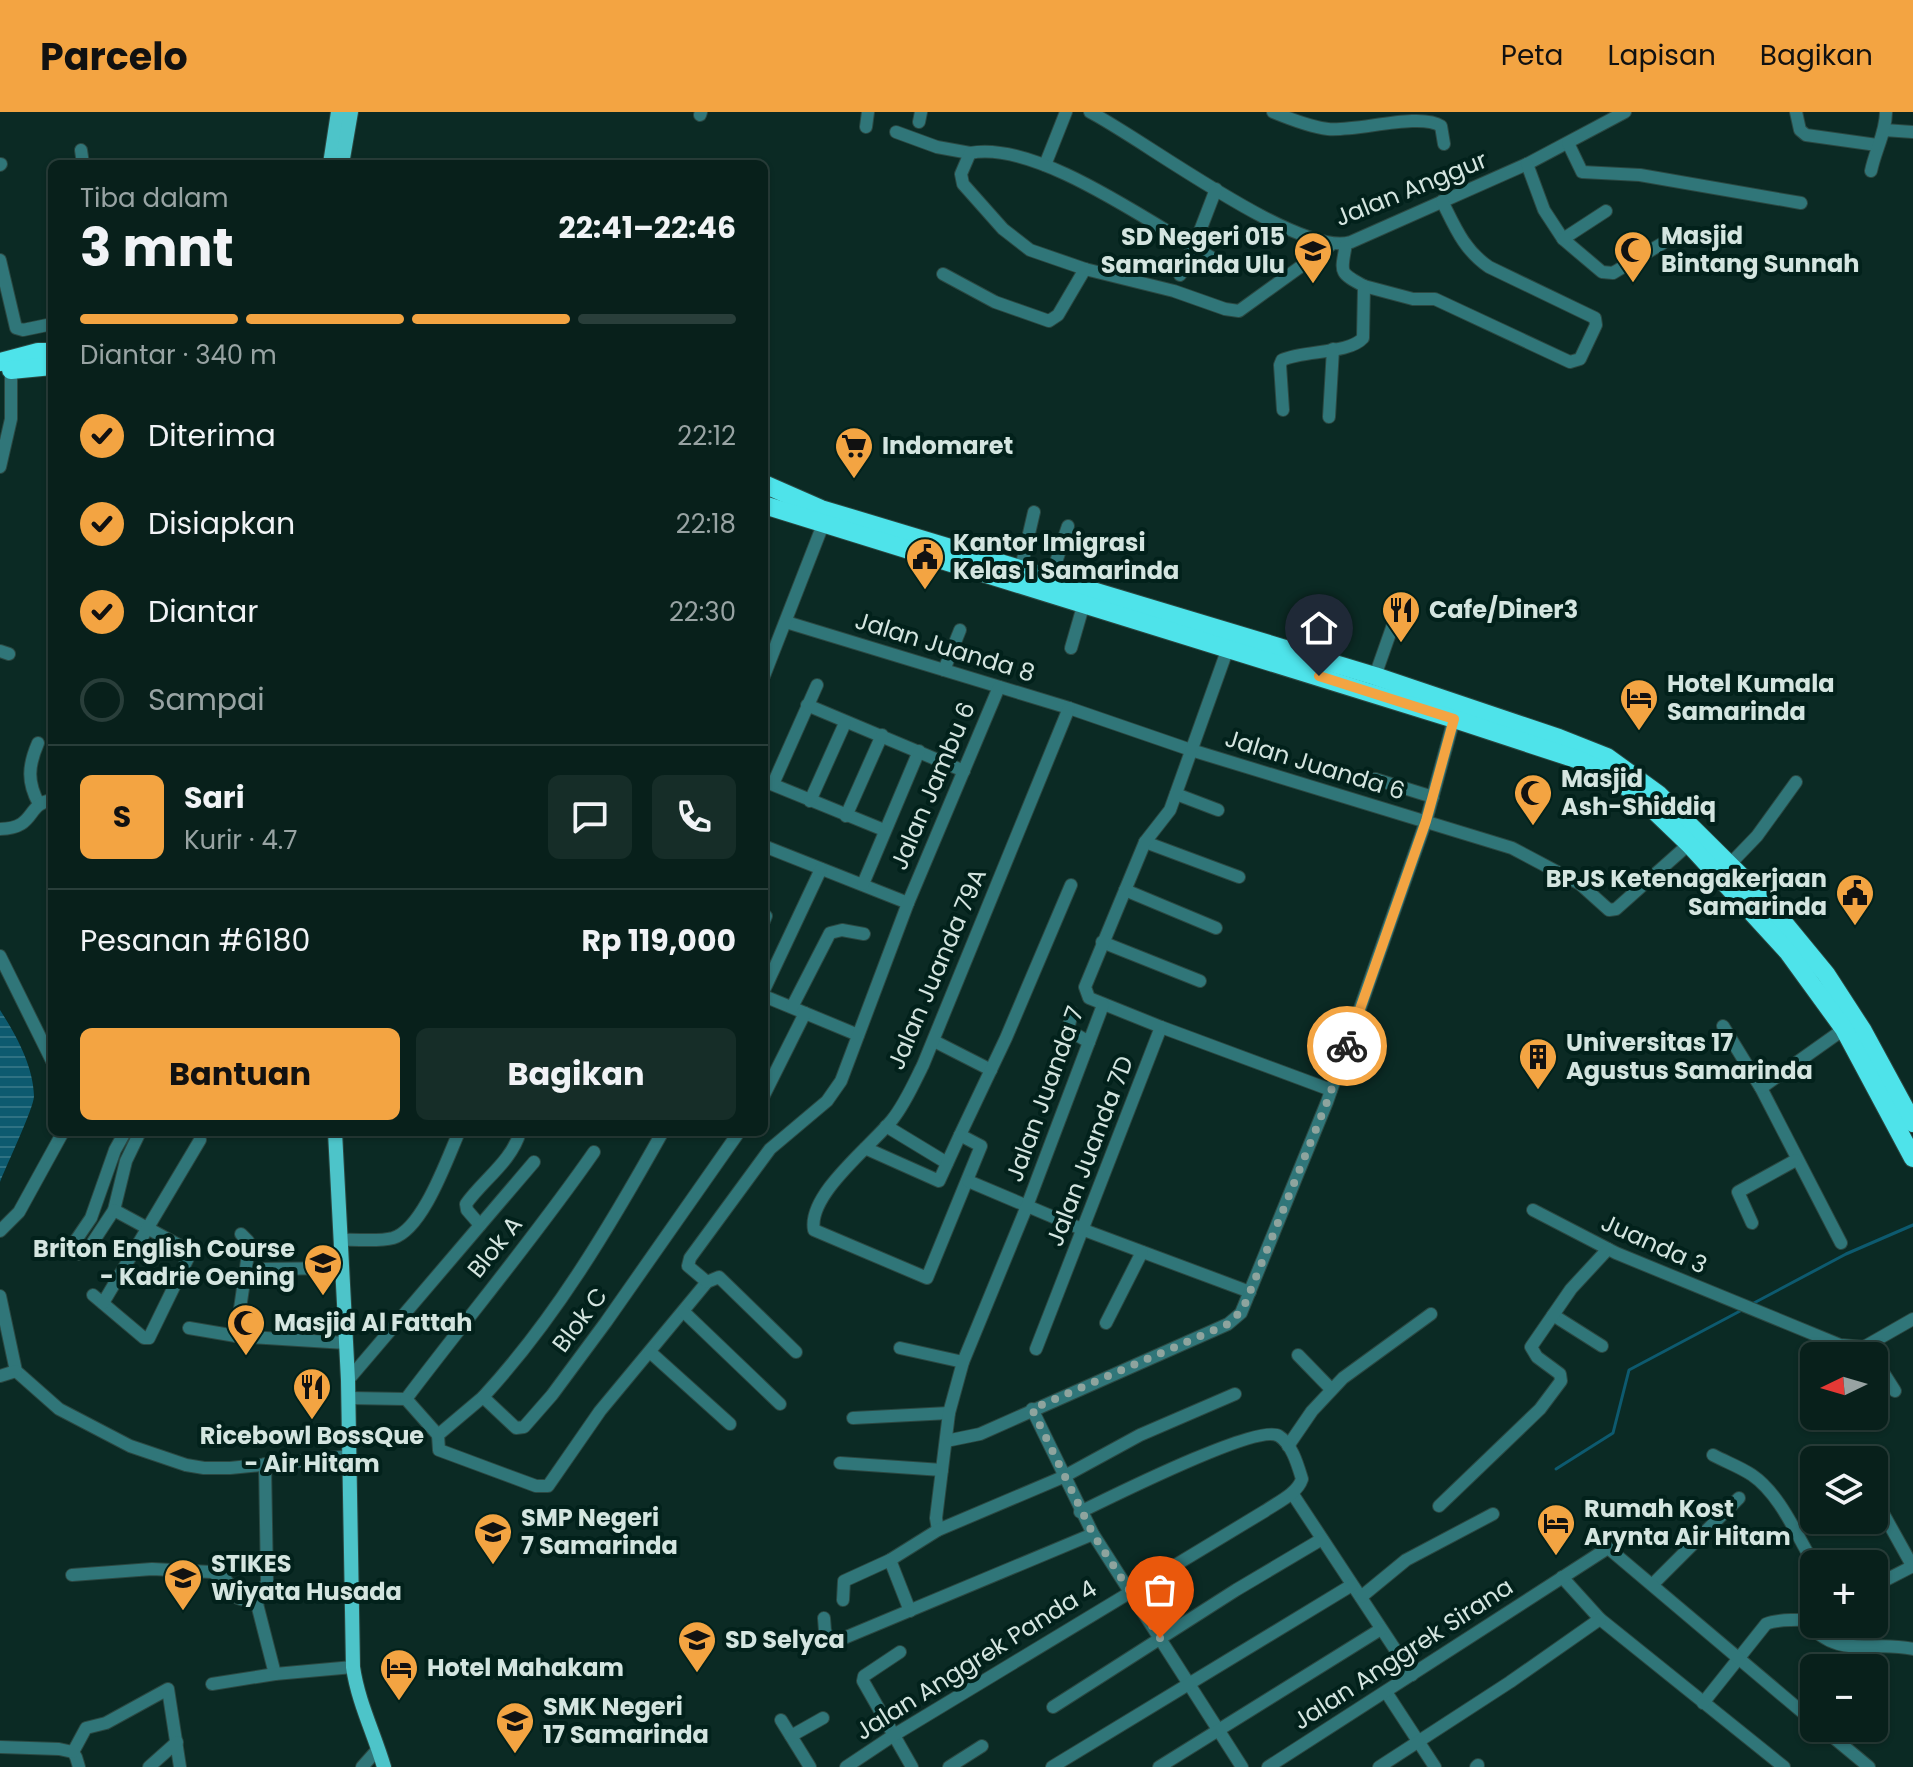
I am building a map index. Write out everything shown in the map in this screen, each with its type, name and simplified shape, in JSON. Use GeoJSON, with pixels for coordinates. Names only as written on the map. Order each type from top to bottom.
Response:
{"type":"FeatureCollection","features":[{"type":"Feature","properties":{"kind":"highway"},"geometry":{"type":"LineString","coordinates":[[0,352],[48,342]]}},
{"type":"Feature","properties":{"kind":"highway"},"geometry":{"type":"LineString","coordinates":[[4,369],[30,354],[48,352]]}},
{"type":"Feature","properties":{"kind":"highway"},"geometry":{"type":"LineString","coordinates":[[4,369],[48,366]]}},
{"type":"Feature","properties":{"kind":"highway"},"geometry":{"type":"LineString","coordinates":[[768,486],[820,517]]}},
{"type":"Feature","properties":{"kind":"highway"},"geometry":{"type":"LineString","coordinates":[[768,496],[820,517],[1375,676],[1607,757],[1658,794],[1731,863],[1844,1029],[1913,1158]]}},
{"type":"Feature","properties":{"kind":"highway"},"geometry":{"type":"LineString","coordinates":[[768,506],[1021,568],[1084,603],[1454,719],[1579,760],[1605,772],[1639,796],[1759,906],[1826,974],[1907,1095],[1913,1123]]}},
{"type":"Feature","properties":{"kind":"main road"},"geometry":{"type":"LineString","coordinates":[[331,160],[338,112]]}},
{"type":"Feature","properties":{"kind":"main road"},"geometry":{"type":"LineString","coordinates":[[343,160],[351,112]]}},
{"type":"Feature","properties":{"kind":"main road"},"geometry":{"type":"LineString","coordinates":[[335,1136],[336,1195],[341,1210]]}},
{"type":"Feature","properties":{"kind":"main road"},"geometry":{"type":"LineString","coordinates":[[344,1136],[341,1210],[349,1398],[353,1667],[357,1693],[384,1767]]}},
{"type":"Feature","properties":{"kind":"street"},"geometry":{"type":"LineString","coordinates":[[866,127],[868,112]]}},
{"type":"Feature","properties":{"kind":"street"},"geometry":{"type":"LineString","coordinates":[[1045,165],[1066,112]]}},
{"type":"Feature","properties":{"kind":"street","name":"Jalan Anggur"},"geometry":{"type":"LineString","coordinates":[[1090,112],[1283,226],[1339,244],[1527,164],[1625,112]]}},
{"type":"Feature","properties":{"kind":"street"},"geometry":{"type":"LineString","coordinates":[[1796,112],[1798,126],[1806,135],[1877,145]]}},
{"type":"Feature","properties":{"kind":"street"},"geometry":{"type":"LineString","coordinates":[[1871,171],[1884,130],[1886,112]]}},
{"type":"Feature","properties":{"kind":"street"},"geometry":{"type":"LineString","coordinates":[[1277,113],[1324,129],[1378,118],[1435,121],[1441,126],[1444,144]]}},
{"type":"Feature","properties":{"kind":"street"},"geometry":{"type":"LineString","coordinates":[[1884,130],[1913,132]]}},
{"type":"Feature","properties":{"kind":"street"},"geometry":{"type":"LineString","coordinates":[[896,132],[937,147],[995,154],[1045,165],[1132,209],[1193,249],[1225,265]]}},
{"type":"Feature","properties":{"kind":"street"},"geometry":{"type":"LineString","coordinates":[[1568,143],[1582,172],[1640,175],[1801,203]]}},
{"type":"Feature","properties":{"kind":"street"},"geometry":{"type":"LineString","coordinates":[[81,150],[82,160]]}},
{"type":"Feature","properties":{"kind":"street"},"geometry":{"type":"LineString","coordinates":[[970,153],[961,174],[963,184],[1003,229],[1030,250],[1085,269],[1239,311],[1339,244],[1344,274],[1348,279],[1413,299],[1435,299],[1570,362],[1580,359],[1596,325],[1595,318],[1477,259],[1460,237],[1442,201]]}},
{"type":"Feature","properties":{"kind":"street"},"geometry":{"type":"LineString","coordinates":[[1527,164],[1544,210],[1563,239],[1602,272],[1609,274],[1663,243]]}},
{"type":"Feature","properties":{"kind":"street"},"geometry":{"type":"LineString","coordinates":[[1180,275],[1216,189]]}},
{"type":"Feature","properties":{"kind":"street"},"geometry":{"type":"LineString","coordinates":[[1563,239],[1606,211]]}},
{"type":"Feature","properties":{"kind":"street"},"geometry":{"type":"LineString","coordinates":[[0,260],[16,328],[23,330],[48,325]]}},
{"type":"Feature","properties":{"kind":"street"},"geometry":{"type":"LineString","coordinates":[[943,274],[995,302],[1044,321],[1052,320],[1085,269]]}},
{"type":"Feature","properties":{"kind":"street"},"geometry":{"type":"LineString","coordinates":[[1283,410],[1282,360],[1308,351],[1356,344],[1363,338],[1364,286]]}},
{"type":"Feature","properties":{"kind":"street"},"geometry":{"type":"LineString","coordinates":[[1329,417],[1333,349]]}},
{"type":"Feature","properties":{"kind":"street"},"geometry":{"type":"LineString","coordinates":[[0,467],[11,419],[4,369]]}},
{"type":"Feature","properties":{"kind":"street"},"geometry":{"type":"LineString","coordinates":[[1021,568],[1034,512]]}},
{"type":"Feature","properties":{"kind":"street"},"geometry":{"type":"LineString","coordinates":[[768,666],[786,622],[820,517]]}},
{"type":"Feature","properties":{"kind":"street"},"geometry":{"type":"LineString","coordinates":[[1045,581],[1068,526]]}},
{"type":"Feature","properties":{"kind":"street"},"geometry":{"type":"LineString","coordinates":[[1375,676],[1401,602]]}},
{"type":"Feature","properties":{"kind":"street"},"geometry":{"type":"LineString","coordinates":[[1071,648],[1084,603]]}},
{"type":"Feature","properties":{"kind":"street","name":"Jalan Juanda 8"},"geometry":{"type":"LineString","coordinates":[[786,622],[1069,708],[1191,750]]}},
{"type":"Feature","properties":{"kind":"street"},"geometry":{"type":"LineString","coordinates":[[944,670],[960,630]]}},
{"type":"Feature","properties":{"kind":"street","name":"Jalan Juanda 7"},"geometry":{"type":"LineString","coordinates":[[938,1530],[936,1518],[949,1413],[963,1362],[1027,1206],[1103,1005],[1088,997],[1085,991],[1102,942],[1145,842],[1168,815],[1228,648]]}},
{"type":"Feature","properties":{"kind":"street"},"geometry":{"type":"LineString","coordinates":[[817,685],[768,783],[884,830]]}},
{"type":"Feature","properties":{"kind":"street","name":"Jalan Jambu 6"},"geometry":{"type":"LineString","coordinates":[[707,1282],[688,1266],[690,1258],[770,1149],[836,1090],[908,903],[999,687]]}},
{"type":"Feature","properties":{"kind":"street"},"geometry":{"type":"LineString","coordinates":[[807,705],[964,771]]}},
{"type":"Feature","properties":{"kind":"street","name":"Jalan Juanda 79A"},"geometry":{"type":"LineString","coordinates":[[968,1181],[927,1278],[814,1230],[813,1219],[833,1181],[886,1126],[909,1092],[934,1041],[1069,708]]}},
{"type":"Feature","properties":{"kind":"street","name":"Jalan Juanda 6"},"geometry":{"type":"LineString","coordinates":[[1032,1409],[1228,1324],[1241,1313],[1329,1096],[1426,821],[1454,719]]}},
{"type":"Feature","properties":{"kind":"street"},"geometry":{"type":"LineString","coordinates":[[810,801],[845,723]]}},
{"type":"Feature","properties":{"kind":"street"},"geometry":{"type":"LineString","coordinates":[[846,816],[882,735]]}},
{"type":"Feature","properties":{"kind":"street"},"geometry":{"type":"LineString","coordinates":[[0,829],[22,825],[46,802],[29,780],[38,743]]}},
{"type":"Feature","properties":{"kind":"street","name":"Jalan Juanda 6"},"geometry":{"type":"LineString","coordinates":[[1191,750],[1426,821]]}},
{"type":"Feature","properties":{"kind":"street"},"geometry":{"type":"LineString","coordinates":[[863,884],[919,751]]}},
{"type":"Feature","properties":{"kind":"street"},"geometry":{"type":"LineString","coordinates":[[1375,779],[1433,797]]}},
{"type":"Feature","properties":{"kind":"street"},"geometry":{"type":"LineString","coordinates":[[1731,863],[1757,836],[1796,782]]}},
{"type":"Feature","properties":{"kind":"street"},"geometry":{"type":"LineString","coordinates":[[1176,794],[1218,810]]}},
{"type":"Feature","properties":{"kind":"street"},"geometry":{"type":"LineString","coordinates":[[1426,821],[1531,856],[1580,884],[1610,911],[1689,844]]}},
{"type":"Feature","properties":{"kind":"street"},"geometry":{"type":"LineString","coordinates":[[1145,842],[1239,877]]}},
{"type":"Feature","properties":{"kind":"street"},"geometry":{"type":"LineString","coordinates":[[768,848],[908,903]]}},
{"type":"Feature","properties":{"kind":"street"},"geometry":{"type":"LineString","coordinates":[[768,991],[821,869]]}},
{"type":"Feature","properties":{"kind":"street"},"geometry":{"type":"LineString","coordinates":[[865,1148],[939,1181],[1071,885]]}},
{"type":"Feature","properties":{"kind":"street"},"geometry":{"type":"LineString","coordinates":[[1125,890],[1216,928]]}},
{"type":"Feature","properties":{"kind":"street"},"geometry":{"type":"LineString","coordinates":[[792,1007],[830,933],[842,930],[864,934]]}},
{"type":"Feature","properties":{"kind":"street"},"geometry":{"type":"LineString","coordinates":[[1102,942],[1200,981]]}},
{"type":"Feature","properties":{"kind":"street"},"geometry":{"type":"LineString","coordinates":[[0,956],[48,1053]]}},
{"type":"Feature","properties":{"kind":"street"},"geometry":{"type":"LineString","coordinates":[[768,999],[858,1035]]}},
{"type":"Feature","properties":{"kind":"street"},"geometry":{"type":"LineString","coordinates":[[1103,1005],[1329,1096]]}},
{"type":"Feature","properties":{"kind":"street"},"geometry":{"type":"LineString","coordinates":[[1072,1012],[1068,1030],[1089,1042]]}},
{"type":"Feature","properties":{"kind":"street"},"geometry":{"type":"LineString","coordinates":[[768,1086],[805,1013]]}},
{"type":"Feature","properties":{"kind":"street"},"geometry":{"type":"LineString","coordinates":[[1723,1026],[1761,1088],[1841,1243]]}},
{"type":"Feature","properties":{"kind":"street","name":"Jalan Juanda 7D"},"geometry":{"type":"LineString","coordinates":[[1036,1349],[1161,1027]]}},
{"type":"Feature","properties":{"kind":"street"},"geometry":{"type":"LineString","coordinates":[[1761,1088],[1844,1029]]}},
{"type":"Feature","properties":{"kind":"street"},"geometry":{"type":"LineString","coordinates":[[934,1041],[991,1070]]}},
{"type":"Feature","properties":{"kind":"street"},"geometry":{"type":"LineString","coordinates":[[886,1126],[947,1163]]}},
{"type":"Feature","properties":{"kind":"street"},"geometry":{"type":"LineString","coordinates":[[960,1135],[981,1146],[968,1181],[1084,1230],[1250,1292]]}},
{"type":"Feature","properties":{"kind":"street"},"geometry":{"type":"LineString","coordinates":[[0,1231],[19,1212],[61,1136]]}},
{"type":"Feature","properties":{"kind":"street"},"geometry":{"type":"LineString","coordinates":[[121,1136],[109,1147],[95,1209],[74,1243],[75,1251],[79,1254],[87,1251],[114,1210],[126,1161],[138,1136]]}},
{"type":"Feature","properties":{"kind":"street"},"geometry":{"type":"LineString","coordinates":[[342,1240],[394,1238],[417,1218],[427,1204],[457,1136]]}},
{"type":"Feature","properties":{"kind":"street"},"geometry":{"type":"LineString","coordinates":[[480,1225],[467,1210],[466,1204],[507,1157],[519,1136]]}},
{"type":"Feature","properties":{"kind":"street"},"geometry":{"type":"LineString","coordinates":[[438,1435],[483,1397],[518,1358],[616,1215],[660,1136]]}},
{"type":"Feature","properties":{"kind":"street","name":"Blok C"},"geometry":{"type":"LineString","coordinates":[[483,1397],[516,1428],[524,1427],[606,1322],[736,1136]]}},
{"type":"Feature","properties":{"kind":"street"},"geometry":{"type":"LineString","coordinates":[[114,1210],[148,1229],[186,1249],[189,1256],[149,1338],[144,1338],[98,1299],[148,1229],[200,1140]]}},
{"type":"Feature","properties":{"kind":"street","name":"Blok A"},"geometry":{"type":"LineString","coordinates":[[406,1399],[557,1206],[594,1152]]}},
{"type":"Feature","properties":{"kind":"street"},"geometry":{"type":"LineString","coordinates":[[1752,1223],[1738,1196],[1739,1191],[1796,1160]]}},
{"type":"Feature","properties":{"kind":"street"},"geometry":{"type":"LineString","coordinates":[[348,1380],[534,1162]]}},
{"type":"Feature","properties":{"kind":"street","name":"Juanda 3"},"geometry":{"type":"LineString","coordinates":[[1533,1210],[1608,1249],[1832,1342]]}},
{"type":"Feature","properties":{"kind":"street"},"geometry":{"type":"LineString","coordinates":[[236,1336],[249,1247],[241,1234]]}},
{"type":"Feature","properties":{"kind":"street"},"geometry":{"type":"LineString","coordinates":[[1439,1506],[1540,1409],[1561,1381],[1560,1374],[1537,1357],[1531,1347],[1571,1289],[1608,1249]]}},
{"type":"Feature","properties":{"kind":"street"},"geometry":{"type":"LineString","coordinates":[[1106,1323],[1142,1252]]}},
{"type":"Feature","properties":{"kind":"street"},"geometry":{"type":"LineString","coordinates":[[260,1269],[343,1268]]}},
{"type":"Feature","properties":{"kind":"street"},"geometry":{"type":"LineString","coordinates":[[349,1398],[406,1399],[438,1435],[439,1450],[536,1486],[548,1486],[600,1411],[707,1282],[719,1277],[796,1352]]}},
{"type":"Feature","properties":{"kind":"street"},"geometry":{"type":"LineString","coordinates":[[0,1296],[16,1371],[59,1409],[130,1446],[204,1468],[350,1456]]}},
{"type":"Feature","properties":{"kind":"street"},"geometry":{"type":"LineString","coordinates":[[684,1312],[780,1404]]}},
{"type":"Feature","properties":{"kind":"street"},"geometry":{"type":"LineString","coordinates":[[1288,1446],[1331,1389],[1431,1314]]}},
{"type":"Feature","properties":{"kind":"street"},"geometry":{"type":"LineString","coordinates":[[1553,1315],[1602,1346]]}},
{"type":"Feature","properties":{"kind":"street"},"geometry":{"type":"LineString","coordinates":[[1885,1342],[1913,1319]]}},
{"type":"Feature","properties":{"kind":"street"},"geometry":{"type":"LineString","coordinates":[[189,1328],[236,1336],[346,1343]]}},
{"type":"Feature","properties":{"kind":"street"},"geometry":{"type":"LineString","coordinates":[[900,1348],[963,1362]]}},
{"type":"Feature","properties":{"kind":"street"},"geometry":{"type":"LineString","coordinates":[[650,1352],[730,1424]]}},
{"type":"Feature","properties":{"kind":"street"},"geometry":{"type":"LineString","coordinates":[[1298,1355],[1331,1389]]}},
{"type":"Feature","properties":{"kind":"street"},"geometry":{"type":"LineString","coordinates":[[0,1376],[16,1371]]}},
{"type":"Feature","properties":{"kind":"street"},"geometry":{"type":"LineString","coordinates":[[1888,1379],[1895,1391]]}},
{"type":"Feature","properties":{"kind":"street"},"geometry":{"type":"LineString","coordinates":[[843,1600],[844,1581],[890,1560],[938,1530],[1063,1477],[1140,1435],[1235,1394]]}},
{"type":"Feature","properties":{"kind":"street"},"geometry":{"type":"LineString","coordinates":[[946,1441],[975,1436],[1032,1409],[1080,1512],[1242,1767]]}},
{"type":"Feature","properties":{"kind":"street"},"geometry":{"type":"LineString","coordinates":[[853,1418],[949,1413]]}},
{"type":"Feature","properties":{"kind":"street"},"geometry":{"type":"LineString","coordinates":[[1080,1512],[1246,1439],[1274,1434],[1281,1437],[1302,1476],[1297,1489],[1322,1539],[1412,1675]]}},
{"type":"Feature","properties":{"kind":"street"},"geometry":{"type":"LineString","coordinates":[[1713,1455],[1763,1484],[1806,1550]]}},
{"type":"Feature","properties":{"kind":"street"},"geometry":{"type":"LineString","coordinates":[[840,1463],[942,1470]]}},
{"type":"Feature","properties":{"kind":"street"},"geometry":{"type":"LineString","coordinates":[[265,1464],[267,1582],[257,1604],[275,1674]]}},
{"type":"Feature","properties":{"kind":"street","name":"Jalan Anggrek Panda 4"},"geometry":{"type":"LineString","coordinates":[[846,1767],[1297,1489]]}},
{"type":"Feature","properties":{"kind":"street"},"geometry":{"type":"LineString","coordinates":[[1739,1498],[1653,1584],[1800,1711]]}},
{"type":"Feature","properties":{"kind":"street"},"geometry":{"type":"LineString","coordinates":[[1361,1597],[1406,1560],[1493,1514]]}},
{"type":"Feature","properties":{"kind":"street"},"geometry":{"type":"LineString","coordinates":[[1888,1522],[1913,1567],[1888,1579]]}},
{"type":"Feature","properties":{"kind":"street"},"geometry":{"type":"LineString","coordinates":[[824,1618],[829,1638],[844,1638],[1093,1534]]}},
{"type":"Feature","properties":{"kind":"street"},"geometry":{"type":"LineString","coordinates":[[1053,1707],[1322,1539]]}},
{"type":"Feature","properties":{"kind":"street","name":"Jalan Anggrek Sirana"},"geometry":{"type":"LineString","coordinates":[[1268,1767],[1608,1548],[1653,1584]]}},
{"type":"Feature","properties":{"kind":"street"},"geometry":{"type":"LineString","coordinates":[[890,1560],[910,1611]]}},
{"type":"Feature","properties":{"kind":"street"},"geometry":{"type":"LineString","coordinates":[[72,1575],[152,1569],[212,1572],[226,1580],[238,1598],[257,1604]]}},
{"type":"Feature","properties":{"kind":"street"},"geometry":{"type":"LineString","coordinates":[[1562,1577],[1600,1619],[1784,1767]]}},
{"type":"Feature","properties":{"kind":"street"},"geometry":{"type":"LineString","coordinates":[[1052,1767],[1352,1585]]}},
{"type":"Feature","properties":{"kind":"street"},"geometry":{"type":"LineString","coordinates":[[1379,1767],[1600,1619]]}},
{"type":"Feature","properties":{"kind":"street"},"geometry":{"type":"LineString","coordinates":[[1703,1703],[1766,1624],[1800,1620]]}},
{"type":"Feature","properties":{"kind":"street"},"geometry":{"type":"LineString","coordinates":[[1159,1767],[1381,1629]]}},
{"type":"Feature","properties":{"kind":"street"},"geometry":{"type":"LineString","coordinates":[[1823,1638],[1856,1648],[1913,1649]]}},
{"type":"Feature","properties":{"kind":"street"},"geometry":{"type":"LineString","coordinates":[[900,1652],[864,1676],[863,1681],[912,1767]]}},
{"type":"Feature","properties":{"kind":"street"},"geometry":{"type":"LineString","coordinates":[[212,1684],[353,1667]]}},
{"type":"Feature","properties":{"kind":"street"},"geometry":{"type":"LineString","coordinates":[[73,1752],[86,1728],[106,1723],[168,1689],[180,1767]]}},
{"type":"Feature","properties":{"kind":"street"},"geometry":{"type":"LineString","coordinates":[[1386,1692],[1435,1767]]}},
{"type":"Feature","properties":{"kind":"street"},"geometry":{"type":"LineString","coordinates":[[791,1736],[823,1718]]}},
{"type":"Feature","properties":{"kind":"street"},"geometry":{"type":"LineString","coordinates":[[781,1720],[810,1767]]}},
{"type":"Feature","properties":{"kind":"street"},"geometry":{"type":"LineString","coordinates":[[149,1767],[177,1742]]}},
{"type":"Feature","properties":{"kind":"street"},"geometry":{"type":"LineString","coordinates":[[1839,1742],[1869,1767]]}},
{"type":"Feature","properties":{"kind":"street"},"geometry":{"type":"LineString","coordinates":[[949,1767],[982,1746]]}},
{"type":"Feature","properties":{"kind":"street"},"geometry":{"type":"LineString","coordinates":[[0,1747],[73,1752]]}},
{"type":"Feature","properties":{"kind":"street"},"geometry":{"type":"LineString","coordinates":[[362,1767],[378,1749]]}},
{"type":"Feature","properties":{"kind":"street"},"geometry":{"type":"LineString","coordinates":[[73,1752],[79,1767]]}},
{"type":"Feature","properties":{"kind":"water"},"geometry":{"type":"Polygon","coordinates":[[[0,1010],[27,1062],[34,1096],[0,1182],[0,1010]]]}},
{"type":"Feature","properties":{"kind":"waterway"},"geometry":{"type":"LineString","coordinates":[[1752,1304],[1846,1254],[1913,1225]]}},
{"type":"Feature","properties":{"kind":"waterway"},"geometry":{"type":"LineString","coordinates":[[1556,1469],[1613,1433],[1629,1370],[1742,1310]]}},
{"type":"Feature","properties":{"kind":"way so far"},"geometry":{"type":"LineString","coordinates":[[1160,1638],[1080,1512],[1032,1409],[1228,1324],[1237,1316],[1243,1309],[1347,1046]]}},
{"type":"Feature","properties":{"kind":"place","name":"Masjid Bintang Sunnah"},"geometry":{"type":"Point","coordinates":[1633,284]}},
{"type":"Feature","properties":{"kind":"place","name":"SD Negeri 015 Samarinda Ulu"},"geometry":{"type":"Point","coordinates":[1313,285]}},
{"type":"Feature","properties":{"kind":"place","name":"Indomaret"},"geometry":{"type":"Point","coordinates":[854,480]}},
{"type":"Feature","properties":{"kind":"place","name":"Kantor Imigrasi Kelas 1 Samarinda"},"geometry":{"type":"Point","coordinates":[925,591]}},
{"type":"Feature","properties":{"kind":"place","name":"Cafe/Diner3"},"geometry":{"type":"Point","coordinates":[1401,644]}},
{"type":"Feature","properties":{"kind":"place","name":"Hotel Kumala Samarinda"},"geometry":{"type":"Point","coordinates":[1639,732]}},
{"type":"Feature","properties":{"kind":"place","name":"Masjid Ash-Shiddiq"},"geometry":{"type":"Point","coordinates":[1533,827]}},
{"type":"Feature","properties":{"kind":"place","name":"BPJS Ketenagakerjaan Samarinda"},"geometry":{"type":"Point","coordinates":[1855,927]}},
{"type":"Feature","properties":{"kind":"place","name":"Universitas 17 Agustus Samarinda"},"geometry":{"type":"Point","coordinates":[1538,1091]}},
{"type":"Feature","properties":{"kind":"place","name":"Briton English Course - Kadrie Oening"},"geometry":{"type":"Point","coordinates":[323,1297]}},
{"type":"Feature","properties":{"kind":"place","name":"Masjid Al Fattah"},"geometry":{"type":"Point","coordinates":[246,1357]}},
{"type":"Feature","properties":{"kind":"place","name":"Ricebowl BossQue - Air Hitam"},"geometry":{"type":"Point","coordinates":[312,1421]}},
{"type":"Feature","properties":{"kind":"place","name":"Rumah Kost Arynta Air Hitam"},"geometry":{"type":"Point","coordinates":[1556,1557]}},
{"type":"Feature","properties":{"kind":"place","name":"SMP Negeri 7 Samarinda"},"geometry":{"type":"Point","coordinates":[493,1566]}},
{"type":"Feature","properties":{"kind":"place","name":"STIKES Wiyata Husada"},"geometry":{"type":"Point","coordinates":[183,1612]}},
{"type":"Feature","properties":{"kind":"place","name":"SD Selyca"},"geometry":{"type":"Point","coordinates":[697,1674]}},
{"type":"Feature","properties":{"kind":"place","name":"Hotel Mahakam"},"geometry":{"type":"Point","coordinates":[399,1702]}},
{"type":"Feature","properties":{"kind":"place","name":"SMK Negeri 17 Samarinda"},"geometry":{"type":"Point","coordinates":[515,1755]}},
{"type":"Feature","properties":{"kind":"route"},"geometry":{"type":"LineString","coordinates":[[1319,676],[1454,719],[1426,821],[1347,1046]]}}]}
